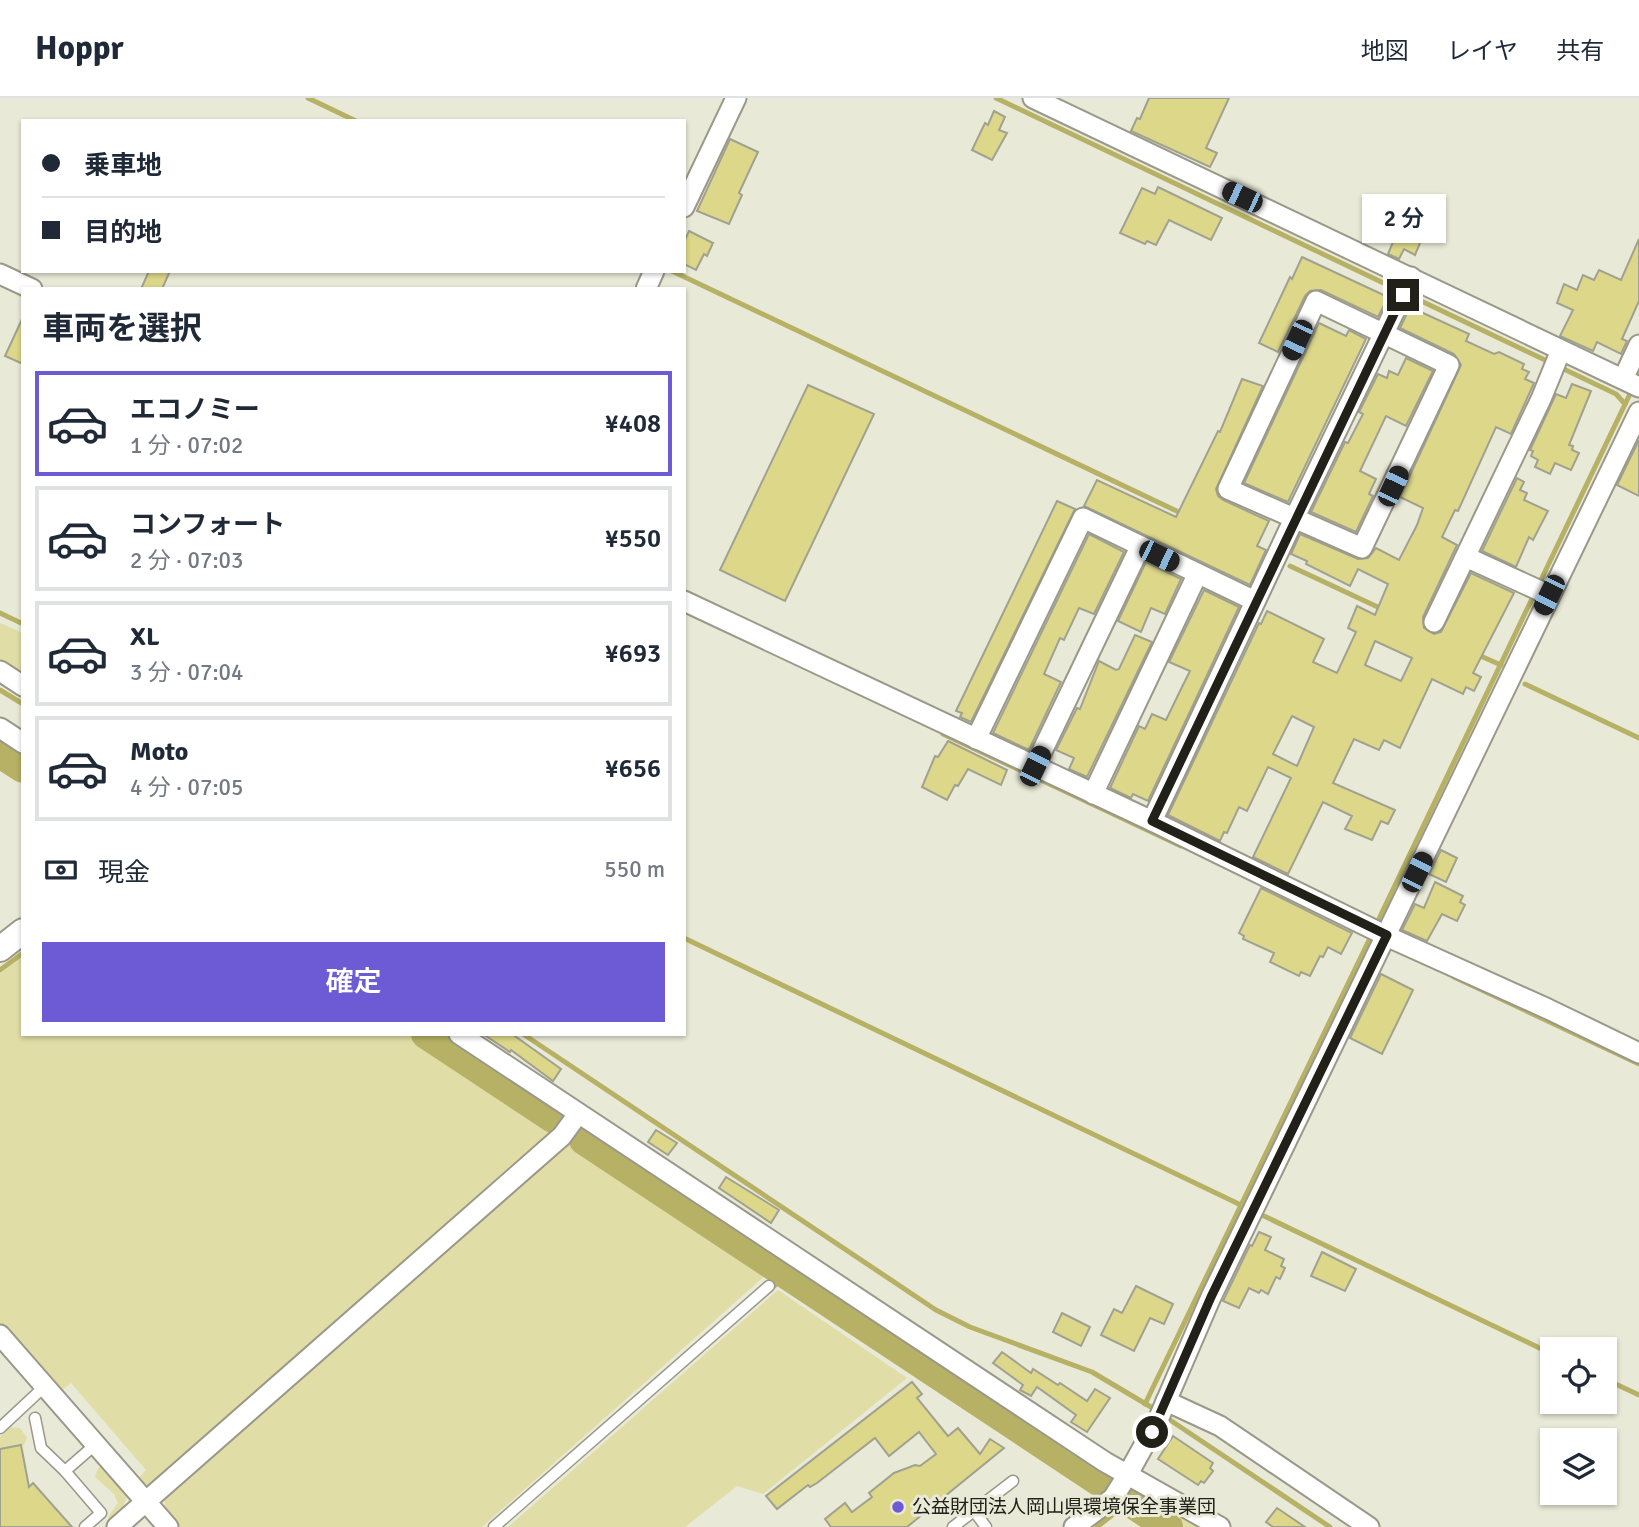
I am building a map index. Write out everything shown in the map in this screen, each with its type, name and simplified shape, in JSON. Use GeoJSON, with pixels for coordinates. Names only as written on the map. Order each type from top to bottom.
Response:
{"type":"FeatureCollection","features":[{"type":"Feature","properties":{"kind":"street"},"geometry":{"type":"LineString","coordinates":[[686,203],[736,98]]}},
{"type":"Feature","properties":{"kind":"street"},"geometry":{"type":"LineString","coordinates":[[1045,101],[1406,287],[1556,360],[1631,383],[1639,345]]}},
{"type":"Feature","properties":{"kind":"street"},"geometry":{"type":"LineString","coordinates":[[0,274],[28,287]]}},
{"type":"Feature","properties":{"kind":"street"},"geometry":{"type":"LineString","coordinates":[[1152,821],[1406,287]]}},
{"type":"Feature","properties":{"kind":"street"},"geometry":{"type":"LineString","coordinates":[[1316,301],[1449,365],[1362,548],[1294,519],[1228,489],[1316,301]]}},
{"type":"Feature","properties":{"kind":"street"},"geometry":{"type":"LineString","coordinates":[[1434,622],[1541,399],[1556,360]]}},
{"type":"Feature","properties":{"kind":"street"},"geometry":{"type":"LineString","coordinates":[[1074,1527],[1121,1485],[1162,1410],[1379,930],[1541,591],[1639,412]]}},
{"type":"Feature","properties":{"kind":"street"},"geometry":{"type":"LineString","coordinates":[[976,739],[1083,518],[1255,601]]}},
{"type":"Feature","properties":{"kind":"street"},"geometry":{"type":"LineString","coordinates":[[1035,766],[1140,547]]}},
{"type":"Feature","properties":{"kind":"street"},"geometry":{"type":"LineString","coordinates":[[1465,557],[1541,591]]}},
{"type":"Feature","properties":{"kind":"street"},"geometry":{"type":"LineString","coordinates":[[1093,794],[1197,575]]}},
{"type":"Feature","properties":{"kind":"street"},"geometry":{"type":"LineString","coordinates":[[686,602],[1639,1053]]}},
{"type":"Feature","properties":{"kind":"street"},"geometry":{"type":"LineString","coordinates":[[0,671],[21,685]]}},
{"type":"Feature","properties":{"kind":"street"},"geometry":{"type":"LineString","coordinates":[[0,728],[21,742]]}},
{"type":"Feature","properties":{"kind":"street"},"geometry":{"type":"LineString","coordinates":[[0,949],[21,933]]}},
{"type":"Feature","properties":{"kind":"street"},"geometry":{"type":"LineString","coordinates":[[462,1036],[1105,1462],[1121,1485],[1220,1527]]}},
{"type":"Feature","properties":{"kind":"street"},"geometry":{"type":"LineString","coordinates":[[117,1527],[412,1265],[562,1136],[578,1114]]}},
{"type":"Feature","properties":{"kind":"street"},"geometry":{"type":"LineString","coordinates":[[0,1335],[168,1527]]}},
{"type":"Feature","properties":{"kind":"street"},"geometry":{"type":"LineString","coordinates":[[1162,1410],[1220,1426],[1369,1527]]}},
{"type":"Feature","properties":{"kind":"lane"},"geometry":{"type":"LineString","coordinates":[[494,1527],[769,1286]]}},
{"type":"Feature","properties":{"kind":"lane"},"geometry":{"type":"LineString","coordinates":[[0,1428],[45,1387]]}},
{"type":"Feature","properties":{"kind":"lane"},"geometry":{"type":"LineString","coordinates":[[34,1418],[41,1448],[101,1513],[85,1527]]}},
{"type":"Feature","properties":{"kind":"lane"},"geometry":{"type":"LineString","coordinates":[[65,1471],[96,1444]]}},
{"type":"Feature","properties":{"kind":"lane"},"geometry":{"type":"LineString","coordinates":[[953,1527],[1013,1481]]}},
{"type":"Feature","properties":{"kind":"lane"},"geometry":{"type":"LineString","coordinates":[[974,1511],[986,1527]]}},
{"type":"Feature","properties":{"kind":"shaded area"},"geometry":{"type":"Polygon","coordinates":[[[0,623],[21,632],[21,680],[0,666],[0,623]]]}},
{"type":"Feature","properties":{"kind":"shaded area"},"geometry":{"type":"Polygon","coordinates":[[[21,958],[21,1036],[415,1036],[557,1132],[151,1486],[142,1484],[137,1480],[146,1470],[71,1383],[60,1392],[0,1325],[0,974],[21,958]]]}},
{"type":"Feature","properties":{"kind":"shaded area"},"geometry":{"type":"Polygon","coordinates":[[[570,1139],[769,1272],[482,1527],[176,1527],[166,1511],[167,1494],[570,1139]]]}},
{"type":"Feature","properties":{"kind":"shaded area"},"geometry":{"type":"Polygon","coordinates":[[[778,1290],[907,1378],[763,1494],[737,1486],[685,1527],[508,1527],[778,1290]]]}},
{"type":"Feature","properties":{"kind":"shaded area"},"geometry":{"type":"Polygon","coordinates":[[[10,1427],[20,1428],[27,1438],[24,1445],[0,1449],[0,1437],[10,1427]]]}},
{"type":"Feature","properties":{"kind":"shaded area"},"geometry":{"type":"Polygon","coordinates":[[[104,1466],[127,1496],[121,1513],[113,1520],[108,1517],[118,1503],[114,1494],[95,1477],[98,1468],[104,1466]]]}},
{"type":"Feature","properties":{"kind":"shaded area"},"geometry":{"type":"Polygon","coordinates":[[[1135,1488],[1200,1527],[1184,1527],[1132,1493],[1135,1488]]]}},
{"type":"Feature","properties":{"kind":"building"},"geometry":{"type":"Polygon","coordinates":[[[1149,98],[1229,98],[1206,148],[1217,153],[1210,167],[1131,131],[1137,118],[1140,119],[1149,98]]]}},
{"type":"Feature","properties":{"kind":"building"},"geometry":{"type":"Polygon","coordinates":[[[994,111],[1005,117],[999,130],[1007,133],[992,160],[972,150],[994,111]]]}},
{"type":"Feature","properties":{"kind":"building"},"geometry":{"type":"Polygon","coordinates":[[[730,139],[758,152],[739,193],[742,195],[729,224],[697,211],[730,139]]]}},
{"type":"Feature","properties":{"kind":"building"},"geometry":{"type":"Polygon","coordinates":[[[1158,187],[1222,218],[1211,240],[1169,220],[1156,245],[1147,241],[1145,244],[1120,233],[1142,188],[1155,194],[1158,187]]]}},
{"type":"Feature","properties":{"kind":"building"},"geometry":{"type":"Polygon","coordinates":[[[1418,196],[1436,205],[1415,255],[1404,249],[1399,259],[1388,254],[1406,210],[1411,212],[1418,196]]]}},
{"type":"Feature","properties":{"kind":"building"},"geometry":{"type":"Polygon","coordinates":[[[689,231],[713,243],[696,270],[686,265],[686,238],[689,231]]]}},
{"type":"Feature","properties":{"kind":"building"},"geometry":{"type":"Polygon","coordinates":[[[1639,239],[1639,301],[1622,339],[1627,341],[1621,354],[1597,342],[1593,351],[1560,336],[1573,310],[1557,303],[1564,284],[1577,290],[1583,275],[1594,280],[1599,270],[1621,280],[1639,239]]]}},
{"type":"Feature","properties":{"kind":"building"},"geometry":{"type":"Polygon","coordinates":[[[1302,257],[1388,297],[1378,317],[1321,290],[1310,291],[1305,296],[1278,352],[1259,343],[1302,257]]]}},
{"type":"Feature","properties":{"kind":"building"},"geometry":{"type":"Polygon","coordinates":[[[148,273],[169,273],[163,287],[142,287],[148,273]]]}},
{"type":"Feature","properties":{"kind":"building"},"geometry":{"type":"Polygon","coordinates":[[[1410,307],[1469,334],[1466,341],[1524,364],[1522,369],[1529,372],[1525,379],[1534,383],[1511,434],[1496,427],[1458,511],[1455,510],[1442,537],[1457,545],[1423,617],[1424,628],[1434,634],[1441,632],[1471,573],[1514,593],[1473,673],[1481,677],[1474,691],[1466,687],[1463,694],[1432,679],[1400,748],[1384,740],[1379,750],[1354,739],[1333,783],[1395,810],[1388,824],[1381,821],[1372,840],[1345,829],[1352,816],[1323,802],[1288,874],[1253,857],[1291,778],[1268,767],[1247,811],[1239,807],[1227,833],[1224,832],[1220,841],[1168,815],[1267,611],[1324,639],[1313,662],[1337,673],[1356,632],[1348,628],[1357,606],[1375,615],[1388,584],[1358,569],[1350,586],[1291,554],[1300,534],[1358,559],[1368,558],[1376,548],[1399,560],[1417,525],[1423,508],[1400,497],[1461,365],[1454,354],[1400,328],[1410,307]],[[1375,641],[1365,665],[1401,681],[1412,658],[1375,641]],[[1292,716],[1273,754],[1297,766],[1314,727],[1292,716]]]}},
{"type":"Feature","properties":{"kind":"building"},"geometry":{"type":"Polygon","coordinates":[[[21,321],[21,363],[5,356],[21,321]]]}},
{"type":"Feature","properties":{"kind":"building"},"geometry":{"type":"Polygon","coordinates":[[[1319,323],[1346,336],[1349,330],[1366,339],[1288,502],[1244,483],[1319,323]]]}},
{"type":"Feature","properties":{"kind":"building"},"geometry":{"type":"Polygon","coordinates":[[[1406,358],[1433,371],[1406,426],[1386,416],[1360,471],[1376,479],[1369,494],[1373,496],[1356,532],[1311,512],[1345,442],[1348,443],[1363,414],[1359,412],[1378,374],[1387,378],[1389,371],[1398,375],[1406,358]]]}},
{"type":"Feature","properties":{"kind":"building"},"geometry":{"type":"Polygon","coordinates":[[[1242,379],[1263,386],[1216,489],[1223,500],[1269,521],[1257,546],[1266,550],[1250,585],[1084,506],[1097,480],[1176,517],[1218,431],[1220,432],[1242,379]]]}},
{"type":"Feature","properties":{"kind":"building"},"geometry":{"type":"Polygon","coordinates":[[[1572,384],[1591,391],[1569,445],[1579,453],[1571,470],[1555,463],[1550,474],[1535,467],[1538,460],[1531,456],[1533,451],[1530,450],[1556,394],[1566,398],[1572,384]]]}},
{"type":"Feature","properties":{"kind":"building"},"geometry":{"type":"Polygon","coordinates":[[[808,385],[874,414],[785,601],[720,570],[808,385]]]}},
{"type":"Feature","properties":{"kind":"building"},"geometry":{"type":"Polygon","coordinates":[[[1639,440],[1639,496],[1617,485],[1639,440]]]}},
{"type":"Feature","properties":{"kind":"building"},"geometry":{"type":"Polygon","coordinates":[[[1517,478],[1524,482],[1520,490],[1527,493],[1524,500],[1548,511],[1533,540],[1529,537],[1516,567],[1482,551],[1517,478]]]}},
{"type":"Feature","properties":{"kind":"building"},"geometry":{"type":"Polygon","coordinates":[[[1057,501],[1075,509],[971,722],[960,717],[962,713],[956,711],[1057,501]]]}},
{"type":"Feature","properties":{"kind":"building"},"geometry":{"type":"Polygon","coordinates":[[[1089,534],[1124,552],[1094,614],[1079,608],[1064,640],[1060,638],[1044,674],[1061,682],[1029,750],[993,733],[1089,534]]]}},
{"type":"Feature","properties":{"kind":"building"},"geometry":{"type":"Polygon","coordinates":[[[1146,562],[1181,579],[1165,614],[1151,608],[1141,632],[1118,621],[1146,562]]]}},
{"type":"Feature","properties":{"kind":"building"},"geometry":{"type":"Polygon","coordinates":[[[1204,590],[1239,607],[1148,801],[1133,794],[1131,798],[1110,788],[1139,726],[1145,729],[1152,714],[1166,720],[1190,671],[1169,662],[1204,590]]]}},
{"type":"Feature","properties":{"kind":"building"},"geometry":{"type":"Polygon","coordinates":[[[1135,635],[1152,642],[1087,777],[1069,769],[1074,758],[1056,750],[1077,708],[1080,709],[1099,661],[1119,669],[1135,635]]]}},
{"type":"Feature","properties":{"kind":"building"},"geometry":{"type":"Polygon","coordinates":[[[948,741],[1007,770],[1001,785],[968,769],[947,800],[922,787],[935,756],[938,757],[948,741]]]}},
{"type":"Feature","properties":{"kind":"building"},"geometry":{"type":"Polygon","coordinates":[[[1441,850],[1457,858],[1446,882],[1429,874],[1441,850]]]}},
{"type":"Feature","properties":{"kind":"building"},"geometry":{"type":"Polygon","coordinates":[[[1435,882],[1463,896],[1460,902],[1465,905],[1457,921],[1442,914],[1427,941],[1402,930],[1415,904],[1424,908],[1435,882]]]}},
{"type":"Feature","properties":{"kind":"building"},"geometry":{"type":"Polygon","coordinates":[[[1261,888],[1352,933],[1341,954],[1328,947],[1310,976],[1301,972],[1299,976],[1270,962],[1274,953],[1243,939],[1244,936],[1239,933],[1261,888]]]}},
{"type":"Feature","properties":{"kind":"building"},"geometry":{"type":"Polygon","coordinates":[[[1381,974],[1413,990],[1382,1054],[1350,1038],[1381,974]]]}},
{"type":"Feature","properties":{"kind":"building"},"geometry":{"type":"Polygon","coordinates":[[[486,1036],[515,1036],[561,1069],[553,1081],[511,1050],[510,1052],[486,1036]]]}},
{"type":"Feature","properties":{"kind":"building"},"geometry":{"type":"Polygon","coordinates":[[[656,1130],[677,1143],[668,1155],[648,1142],[656,1130]]]}},
{"type":"Feature","properties":{"kind":"building"},"geometry":{"type":"Polygon","coordinates":[[[726,1177],[779,1210],[771,1223],[719,1188],[726,1177]]]}},
{"type":"Feature","properties":{"kind":"building"},"geometry":{"type":"Polygon","coordinates":[[[1259,1232],[1271,1237],[1265,1250],[1284,1259],[1281,1266],[1285,1268],[1280,1279],[1276,1277],[1268,1294],[1249,1288],[1239,1308],[1223,1301],[1259,1232]]]}},
{"type":"Feature","properties":{"kind":"building"},"geometry":{"type":"Polygon","coordinates":[[[1322,1252],[1356,1269],[1345,1291],[1311,1276],[1322,1252]]]}},
{"type":"Feature","properties":{"kind":"building"},"geometry":{"type":"Polygon","coordinates":[[[1136,1286],[1173,1304],[1164,1324],[1150,1318],[1134,1351],[1101,1335],[1114,1309],[1122,1313],[1136,1286]]]}},
{"type":"Feature","properties":{"kind":"building"},"geometry":{"type":"Polygon","coordinates":[[[1062,1313],[1090,1327],[1081,1346],[1053,1332],[1062,1313]]]}},
{"type":"Feature","properties":{"kind":"building"},"geometry":{"type":"Polygon","coordinates":[[[1002,1352],[1031,1373],[1033,1369],[1087,1401],[1095,1389],[1110,1398],[1087,1432],[1071,1422],[1076,1415],[1037,1387],[1031,1396],[1020,1390],[1023,1385],[993,1363],[1002,1352]]]}},
{"type":"Feature","properties":{"kind":"building"},"geometry":{"type":"Polygon","coordinates":[[[912,1382],[922,1394],[917,1398],[948,1436],[958,1428],[980,1454],[990,1439],[1004,1448],[907,1527],[831,1527],[825,1519],[845,1503],[852,1512],[872,1497],[869,1493],[894,1473],[915,1465],[920,1466],[936,1454],[919,1432],[889,1456],[875,1438],[817,1483],[810,1487],[808,1485],[777,1509],[766,1496],[912,1382]]]}},
{"type":"Feature","properties":{"kind":"building"},"geometry":{"type":"Polygon","coordinates":[[[1173,1436],[1213,1463],[1210,1468],[1213,1471],[1204,1483],[1201,1481],[1198,1485],[1158,1459],[1173,1436]]]}},
{"type":"Feature","properties":{"kind":"building"},"geometry":{"type":"Polygon","coordinates":[[[21,1445],[29,1487],[33,1483],[72,1527],[0,1527],[0,1449],[21,1445]]]}},
{"type":"Feature","properties":{"kind":"building"},"geometry":{"type":"Polygon","coordinates":[[[1277,1508],[1305,1527],[1273,1527],[1266,1522],[1277,1508]]]}},
{"type":"Feature","properties":{"kind":"waterway"},"geometry":{"type":"LineString","coordinates":[[308,98],[352,119]]}},
{"type":"Feature","properties":{"kind":"waterway"},"geometry":{"type":"LineString","coordinates":[[996,98],[1616,394],[1625,404]]}},
{"type":"Feature","properties":{"kind":"waterway"},"geometry":{"type":"LineString","coordinates":[[676,273],[1185,515]]}},
{"type":"Feature","properties":{"kind":"waterway"},"geometry":{"type":"LineString","coordinates":[[1376,925],[1639,375]]}},
{"type":"Feature","properties":{"kind":"waterway"},"geometry":{"type":"LineString","coordinates":[[1290,566],[1382,609]]}},
{"type":"Feature","properties":{"kind":"waterway"},"geometry":{"type":"LineString","coordinates":[[0,613],[21,623]]}},
{"type":"Feature","properties":{"kind":"waterway"},"geometry":{"type":"LineString","coordinates":[[1476,654],[1501,665]]}},
{"type":"Feature","properties":{"kind":"waterway"},"geometry":{"type":"LineString","coordinates":[[1525,684],[1639,738]]}},
{"type":"Feature","properties":{"kind":"waterway"},"geometry":{"type":"LineString","coordinates":[[0,690],[21,703]]}},
{"type":"Feature","properties":{"kind":"waterway"},"geometry":{"type":"LineString","coordinates":[[943,734],[1181,846]]}},
{"type":"Feature","properties":{"kind":"waterway"},"geometry":{"type":"LineString","coordinates":[[0,753],[21,767]]}},
{"type":"Feature","properties":{"kind":"waterway"},"geometry":{"type":"LineString","coordinates":[[1145,1404],[1372,934]]}},
{"type":"Feature","properties":{"kind":"waterway"},"geometry":{"type":"LineString","coordinates":[[686,939],[1243,1206]]}},
{"type":"Feature","properties":{"kind":"waterway"},"geometry":{"type":"LineString","coordinates":[[0,970],[21,954]]}},
{"type":"Feature","properties":{"kind":"waterway"},"geometry":{"type":"LineString","coordinates":[[1454,977],[1639,1064]]}},
{"type":"Feature","properties":{"kind":"waterway"},"geometry":{"type":"LineString","coordinates":[[429,1036],[553,1118]]}},
{"type":"Feature","properties":{"kind":"waterway"},"geometry":{"type":"LineString","coordinates":[[526,1036],[936,1310],[970,1327],[1092,1372],[1156,1410]]}},
{"type":"Feature","properties":{"kind":"waterway"},"geometry":{"type":"LineString","coordinates":[[584,1140],[1168,1527]]}},
{"type":"Feature","properties":{"kind":"waterway"},"geometry":{"type":"LineString","coordinates":[[1264,1216],[1540,1348]]}},
{"type":"Feature","properties":{"kind":"waterway"},"geometry":{"type":"LineString","coordinates":[[768,1291],[787,1275]]}},
{"type":"Feature","properties":{"kind":"waterway"},"geometry":{"type":"LineString","coordinates":[[1617,1385],[1639,1395]]}},
{"type":"Feature","properties":{"kind":"waterway"},"geometry":{"type":"LineString","coordinates":[[1164,1416],[1330,1527]]}},
{"type":"Feature","properties":{"kind":"waterway"},"geometry":{"type":"LineString","coordinates":[[1097,1527],[1130,1501]]}},
{"type":"Feature","properties":{"kind":"place","name":"公益財団法人岡山県環境保全事業団"},"geometry":{"type":"Point","coordinates":[898,1507]}},
{"type":"Feature","properties":{"kind":"route"},"geometry":{"type":"LineString","coordinates":[[1152,1432],[1211,1297],[1387,935],[1152,821],[1403,295]]}}]}
